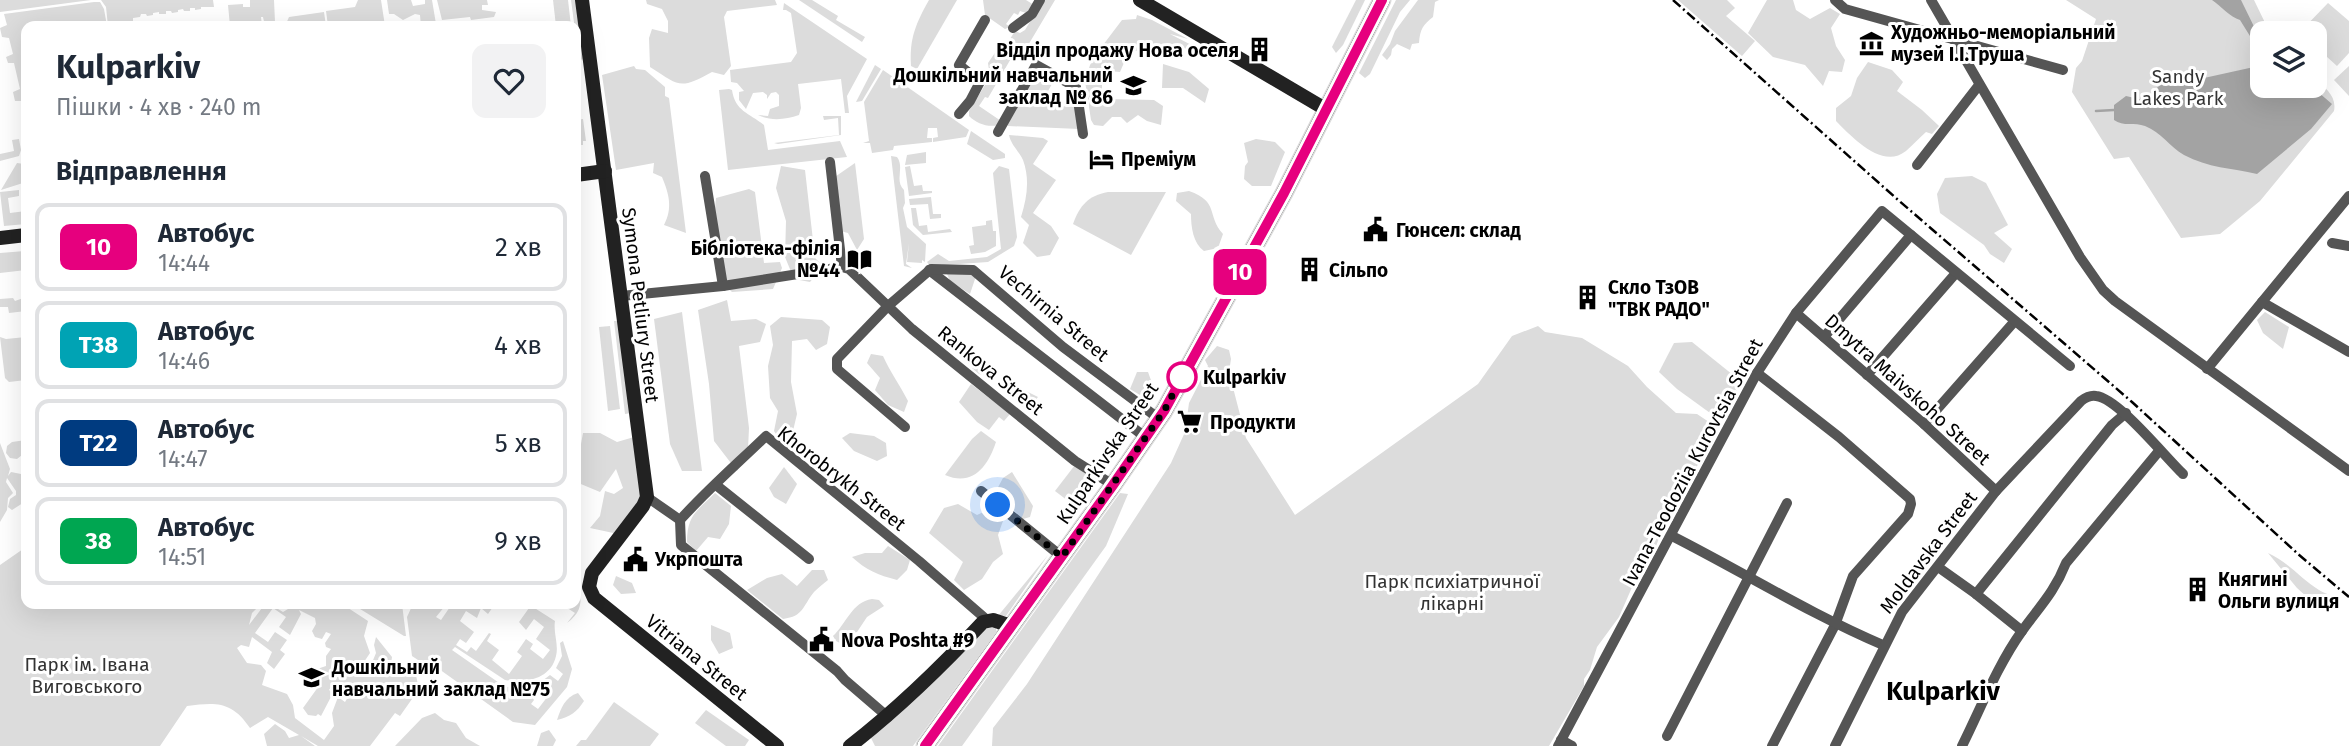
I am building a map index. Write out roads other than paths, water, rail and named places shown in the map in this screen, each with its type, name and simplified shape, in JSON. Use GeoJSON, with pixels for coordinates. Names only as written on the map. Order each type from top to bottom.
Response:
{"type":"FeatureCollection","features":[{"type":"Feature","properties":{"kind":"main road","name":"Kulparkivska Street"},"geometry":{"type":"LineString","coordinates":[[925,746],[1062,557],[1158,418],[1284,193],[1382,0]]}},
{"type":"Feature","properties":{"kind":"street","name":"Symona Petliury Street"},"geometry":{"type":"LineString","coordinates":[[582,0],[647,497]]}},
{"type":"Feature","properties":{"kind":"street"},"geometry":{"type":"LineString","coordinates":[[1013,28],[1032,14],[1040,0]]}},
{"type":"Feature","properties":{"kind":"street"},"geometry":{"type":"LineString","coordinates":[[1140,0],[1327,110]]}},
{"type":"Feature","properties":{"kind":"street"},"geometry":{"type":"LineString","coordinates":[[1835,0],[1845,9],[2063,70]]}},
{"type":"Feature","properties":{"kind":"street"},"geometry":{"type":"LineString","coordinates":[[1931,0],[2080,257],[2103,290],[2349,471]]}},
{"type":"Feature","properties":{"kind":"street"},"geometry":{"type":"LineString","coordinates":[[959,114],[980,82],[960,65],[985,20]]}},
{"type":"Feature","properties":{"kind":"street"},"geometry":{"type":"LineString","coordinates":[[998,132],[1036,65],[1076,87],[1083,134]]}},
{"type":"Feature","properties":{"kind":"street"},"geometry":{"type":"LineString","coordinates":[[1917,165],[1979,85]]}},
{"type":"Feature","properties":{"kind":"street"},"geometry":{"type":"LineString","coordinates":[[621,296],[723,286],[842,267],[830,162]]}},
{"type":"Feature","properties":{"kind":"street"},"geometry":{"type":"LineString","coordinates":[[581,174],[605,171]]}},
{"type":"Feature","properties":{"kind":"street"},"geometry":{"type":"LineString","coordinates":[[705,176],[723,286]]}},
{"type":"Feature","properties":{"kind":"street"},"geometry":{"type":"LineString","coordinates":[[2207,369],[2349,196]]}},
{"type":"Feature","properties":{"kind":"street","name":"Ivana-Teodoziia Kurovtsia Street"},"geometry":{"type":"LineString","coordinates":[[1560,743],[1756,373],[1796,313],[1882,211],[1911,235]]}},
{"type":"Feature","properties":{"kind":"street"},"geometry":{"type":"LineString","coordinates":[[1824,337],[1911,235],[2070,366]]}},
{"type":"Feature","properties":{"kind":"street"},"geometry":{"type":"LineString","coordinates":[[0,238],[21,236]]}},
{"type":"Feature","properties":{"kind":"street"},"geometry":{"type":"LineString","coordinates":[[2332,243],[2349,246]]}},
{"type":"Feature","properties":{"kind":"street","name":"Rankova Street"},"geometry":{"type":"LineString","coordinates":[[842,267],[853,273],[912,329],[1075,461],[1113,485]]}},
{"type":"Feature","properties":{"kind":"street"},"geometry":{"type":"LineString","coordinates":[[905,427],[837,369],[836,359],[888,306],[929,270],[1145,437]]}},
{"type":"Feature","properties":{"kind":"street","name":"Vechirnia Street"},"geometry":{"type":"LineString","coordinates":[[929,270],[974,270],[1063,347],[1158,418]]}},
{"type":"Feature","properties":{"kind":"street"},"geometry":{"type":"LineString","coordinates":[[1867,374],[1956,272]]}},
{"type":"Feature","properties":{"kind":"street"},"geometry":{"type":"LineString","coordinates":[[2262,302],[2349,352]]}},
{"type":"Feature","properties":{"kind":"street","name":"Dmytra Maivskoho Street"},"geometry":{"type":"LineString","coordinates":[[1796,313],[1924,424],[1996,491]]}},
{"type":"Feature","properties":{"kind":"street"},"geometry":{"type":"LineString","coordinates":[[1924,424],[2014,322]]}},
{"type":"Feature","properties":{"kind":"street"},"geometry":{"type":"LineString","coordinates":[[1756,373],[1839,437],[1910,499],[1911,504],[1909,513],[1853,576],[1835,625],[1772,746]]}},
{"type":"Feature","properties":{"kind":"street","name":"Moldavska Street"},"geometry":{"type":"LineString","coordinates":[[1835,746],[1883,645],[1902,612],[1996,491],[2081,401],[2097,396],[2126,413]]}},
{"type":"Feature","properties":{"kind":"street"},"geometry":{"type":"LineString","coordinates":[[1976,594],[2112,425],[2126,413],[2183,474]]}},
{"type":"Feature","properties":{"kind":"street","name":"Khorobrykh Street"},"geometry":{"type":"LineString","coordinates":[[680,520],[702,495],[716,485],[766,436],[987,620]]}},
{"type":"Feature","properties":{"kind":"street"},"geometry":{"type":"LineString","coordinates":[[1962,746],[2002,664],[2022,631],[2058,585],[2066,563],[2159,451]]}},
{"type":"Feature","properties":{"kind":"street"},"geometry":{"type":"LineString","coordinates":[[716,485],[809,559]]}},
{"type":"Feature","properties":{"kind":"street"},"geometry":{"type":"LineString","coordinates":[[981,491],[1062,557]]}},
{"type":"Feature","properties":{"kind":"street"},"geometry":{"type":"LineString","coordinates":[[647,497],[680,520],[681,545],[837,671],[888,717]]}},
{"type":"Feature","properties":{"kind":"street","name":"Vitriana Street"},"geometry":{"type":"LineString","coordinates":[[647,497],[592,573],[589,587],[593,598],[778,746]]}},
{"type":"Feature","properties":{"kind":"street"},"geometry":{"type":"LineString","coordinates":[[1667,736],[1787,503]]}},
{"type":"Feature","properties":{"kind":"street"},"geometry":{"type":"LineString","coordinates":[[1672,536],[1835,625],[1883,645]]}},
{"type":"Feature","properties":{"kind":"street"},"geometry":{"type":"LineString","coordinates":[[1938,567],[2022,631]]}},
{"type":"Feature","properties":{"kind":"street"},"geometry":{"type":"LineString","coordinates":[[850,746],[928,681],[987,620],[1011,626]]}},
{"type":"Feature","properties":{"kind":"street"},"geometry":{"type":"LineString","coordinates":[[1560,743],[1572,746]]}},
{"type":"Feature","properties":{"kind":"waterway"},"geometry":{"type":"LineString","coordinates":[[2096,111],[2114,110]]}},
{"type":"Feature","properties":{"kind":"railway"},"geometry":{"type":"LineString","coordinates":[[1673,0],[1897,199],[2132,402],[2298,554],[2349,597]]}},
{"type":"Feature","properties":{"kind":"place","name":"Художньо-меморіальний музей І.І.Труша"},"geometry":{"type":"Point","coordinates":[1871,43]}},
{"type":"Feature","properties":{"kind":"place","name":"Відділ продажу Нова оселя"},"geometry":{"type":"Point","coordinates":[1259,50]}},
{"type":"Feature","properties":{"kind":"place","name":"Дошкільний навчальний заклад № 86"},"geometry":{"type":"Point","coordinates":[1133,86]}},
{"type":"Feature","properties":{"kind":"place","name":"Преміум"},"geometry":{"type":"Point","coordinates":[1101,159]}},
{"type":"Feature","properties":{"kind":"place","name":"Гюнсел: склад"},"geometry":{"type":"Point","coordinates":[1376,230]}},
{"type":"Feature","properties":{"kind":"place","name":"Бібліотека-філія №44"},"geometry":{"type":"Point","coordinates":[860,259]}},
{"type":"Feature","properties":{"kind":"place","name":"Сільпо"},"geometry":{"type":"Point","coordinates":[1309,270]}},
{"type":"Feature","properties":{"kind":"place","name":"Скло ТзОВ \"ТВК РАДО\""},"geometry":{"type":"Point","coordinates":[1588,298]}},
{"type":"Feature","properties":{"kind":"place","name":"Kulparkiv"},"geometry":{"type":"Point","coordinates":[1182,377]}},
{"type":"Feature","properties":{"kind":"place","name":"Продукти"},"geometry":{"type":"Point","coordinates":[1190,422]}},
{"type":"Feature","properties":{"kind":"place","name":"Укрпошта"},"geometry":{"type":"Point","coordinates":[635,559]}},
{"type":"Feature","properties":{"kind":"place","name":"Княгині Ольги вулиця"},"geometry":{"type":"Point","coordinates":[2198,590]}},
{"type":"Feature","properties":{"kind":"place","name":"Nova Poshta #9"},"geometry":{"type":"Point","coordinates":[821,640]}},
{"type":"Feature","properties":{"kind":"place","name":"Дошкільний навчальний заклад №75"},"geometry":{"type":"Point","coordinates":[312,678]}},
{"type":"Feature","properties":{"kind":"district","name":"Kulparkiv"},"geometry":{"type":"Point","coordinates":[1943,691]}},
{"type":"Feature","properties":{"kind":"park label","name":"Sandy Lakes Park"},"geometry":{"type":"Point","coordinates":[2178,87]}},
{"type":"Feature","properties":{"kind":"park label","name":"Парк психіатричної лікарні"},"geometry":{"type":"Point","coordinates":[1452,592]}},
{"type":"Feature","properties":{"kind":"park label","name":"Парк ім. Івана Виговського"},"geometry":{"type":"Point","coordinates":[87,675]}}]}
